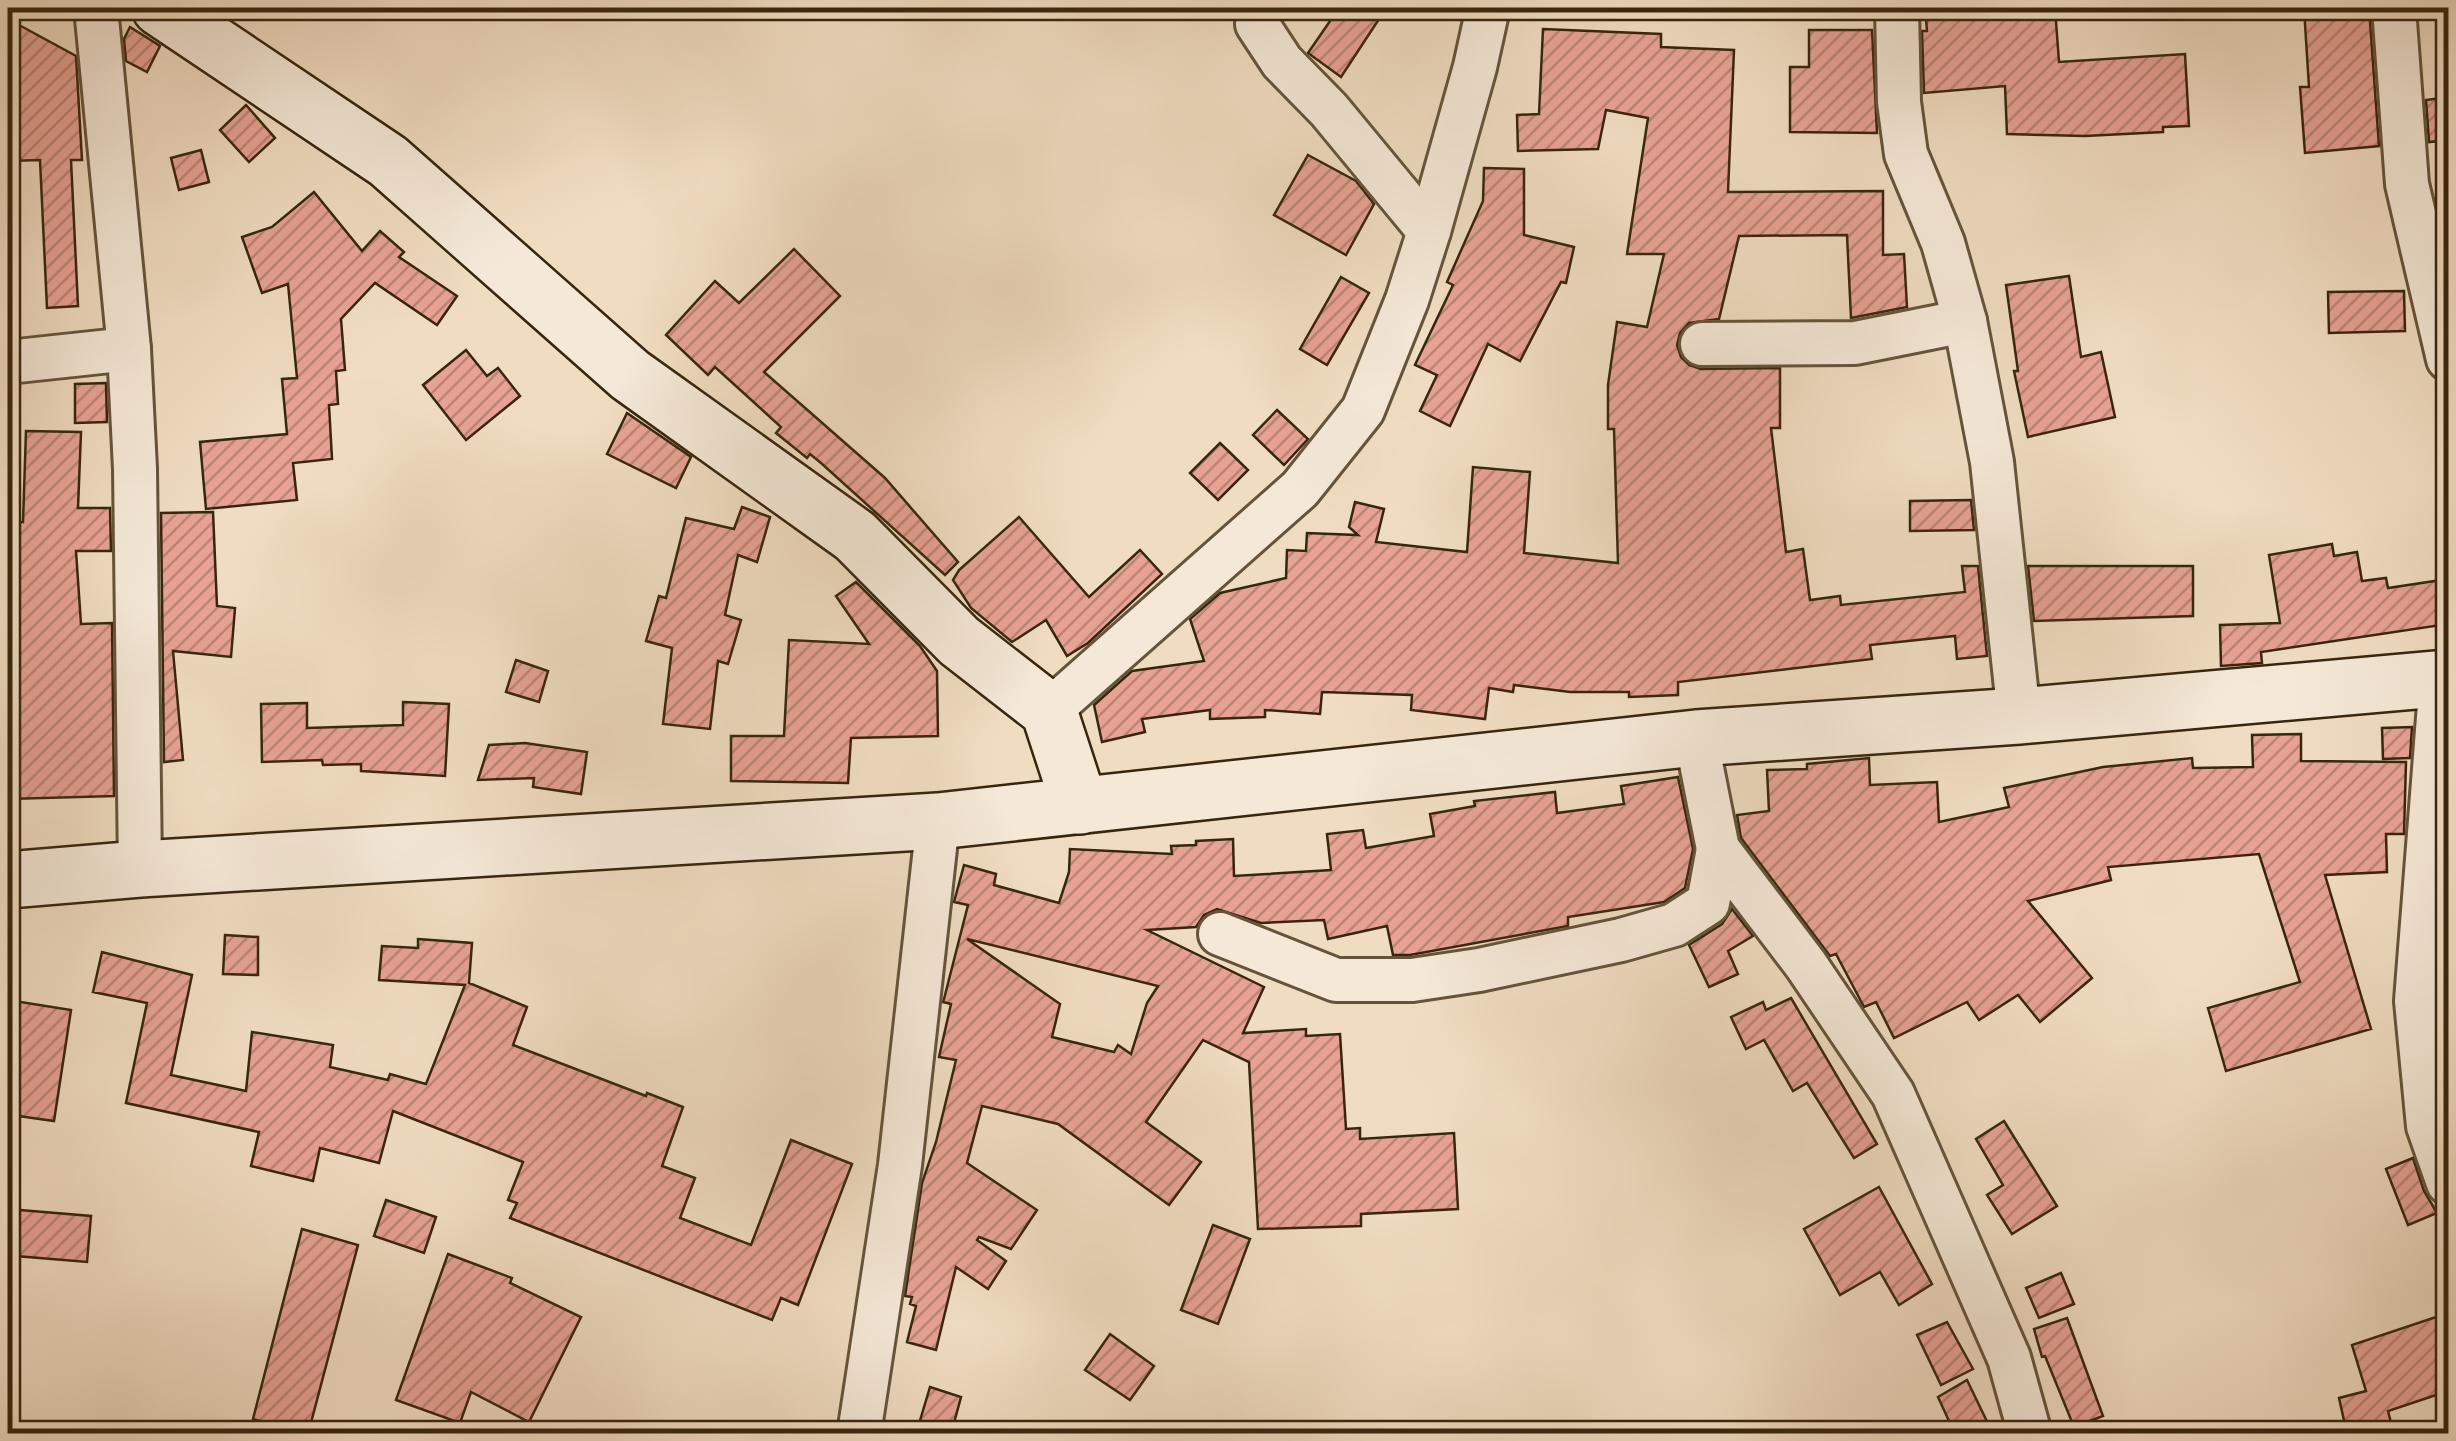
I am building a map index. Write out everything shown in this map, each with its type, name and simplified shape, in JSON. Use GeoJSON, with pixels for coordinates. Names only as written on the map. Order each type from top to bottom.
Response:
{"type":"FeatureCollection","features":[{"type":"Feature","properties":{"kind":"main road"},"geometry":{"type":"LineString","coordinates":[[160,8],[388,160],[630,375],[855,536],[959,642],[1049,711],[1080,806]]}},
{"type":"Feature","properties":{"kind":"main road"},"geometry":{"type":"LineString","coordinates":[[8,880],[140,868],[938,821],[1696,738],[2019,716],[2445,678]]}},
{"type":"Feature","properties":{"kind":"street"},"geometry":{"type":"LineString","coordinates":[[96,8],[129,349],[135,470],[140,868]]}},
{"type":"Feature","properties":{"kind":"street"},"geometry":{"type":"LineString","coordinates":[[1049,711],[1300,489],[1363,410],[1407,300],[1429,230],[1488,8]]}},
{"type":"Feature","properties":{"kind":"street"},"geometry":{"type":"LineString","coordinates":[[1896,8],[1899,102],[1906,154],[1943,244],[1965,320],[1992,462],[2019,716]]}},
{"type":"Feature","properties":{"kind":"street"},"geometry":{"type":"LineString","coordinates":[[2394,8],[2407,184],[2448,359]]}},
{"type":"Feature","properties":{"kind":"street"},"geometry":{"type":"LineString","coordinates":[[1257,24],[1282,62],[1329,110],[1429,230]]}},
{"type":"Feature","properties":{"kind":"street"},"geometry":{"type":"LineString","coordinates":[[1702,344],[1855,343],[1965,320]]}},
{"type":"Feature","properties":{"kind":"street"},"geometry":{"type":"LineString","coordinates":[[8,362],[129,349]]}},
{"type":"Feature","properties":{"kind":"street"},"geometry":{"type":"LineString","coordinates":[[2445,678],[2416,1001],[2428,1126],[2448,1183]]}},
{"type":"Feature","properties":{"kind":"street"},"geometry":{"type":"LineString","coordinates":[[1220,934],[1336,980],[1412,980],[1478,970],[1674,925],[1708,903],[1718,850],[1696,738]]}},
{"type":"Feature","properties":{"kind":"street"},"geometry":{"type":"LineString","coordinates":[[859,1434],[900,1166],[938,821]]}},
{"type":"Feature","properties":{"kind":"street"},"geometry":{"type":"LineString","coordinates":[[1718,850],[1806,966],[1893,1094],[2009,1358],[2030,1434]]}},
{"type":"Feature","properties":{"kind":"building"},"geometry":{"type":"Polygon","coordinates":[[[1339,8],[1362,8],[1379,19],[1341,77],[1308,53],[1339,8]]]}},
{"type":"Feature","properties":{"kind":"building"},"geometry":{"type":"Polygon","coordinates":[[[2055,8],[2059,62],[2185,54],[2189,126],[2163,127],[2163,132],[2085,136],[2007,134],[2005,86],[1924,93],[1922,31],[1927,31],[1926,19],[2055,8]]]}},
{"type":"Feature","properties":{"kind":"building"},"geometry":{"type":"Polygon","coordinates":[[[2304,8],[2369,8],[2379,146],[2305,153],[2300,87],[2309,87],[2304,8]]]}},
{"type":"Feature","properties":{"kind":"building"},"geometry":{"type":"Polygon","coordinates":[[[8,19],[76,56],[82,160],[71,160],[78,306],[47,308],[40,160],[8,161],[8,19]]]}},
{"type":"Feature","properties":{"kind":"building"},"geometry":{"type":"Polygon","coordinates":[[[130,27],[160,46],[147,72],[126,61],[124,39],[130,27]]]}},
{"type":"Feature","properties":{"kind":"building"},"geometry":{"type":"Polygon","coordinates":[[[1543,29],[1661,34],[1661,47],[1734,50],[1728,192],[1883,191],[1883,255],[1904,254],[1907,307],[1851,318],[1847,235],[1739,236],[1719,319],[1689,323],[1680,333],[1677,345],[1689,365],[1701,369],[1780,368],[1780,428],[1771,428],[1786,552],[1803,549],[1810,600],[1840,596],[1841,605],[1965,592],[1962,566],[1978,566],[1987,656],[1957,659],[1955,636],[1870,645],[1872,659],[1678,682],[1678,695],[1629,697],[1629,692],[1570,692],[1514,685],[1513,692],[1489,688],[1485,719],[1411,710],[1412,695],[1322,692],[1320,714],[1265,710],[1265,717],[1210,719],[1210,710],[1142,719],[1145,732],[1102,742],[1094,705],[1132,671],[1204,661],[1190,619],[1220,593],[1286,578],[1287,550],[1306,551],[1307,533],[1358,535],[1349,527],[1355,502],[1384,509],[1376,542],[1467,552],[1473,467],[1530,472],[1524,553],[1618,563],[1614,429],[1608,429],[1608,385],[1617,322],[1647,327],[1664,254],[1627,254],[1648,118],[1606,110],[1598,149],[1518,151],[1517,115],[1539,114],[1543,29]]]}},
{"type":"Feature","properties":{"kind":"building"},"geometry":{"type":"Polygon","coordinates":[[[1809,30],[1872,30],[1877,133],[1790,132],[1790,67],[1809,67],[1809,30]]]}},
{"type":"Feature","properties":{"kind":"building"},"geometry":{"type":"Polygon","coordinates":[[[2448,97],[2448,140],[2429,142],[2426,100],[2448,97]]]}},
{"type":"Feature","properties":{"kind":"building"},"geometry":{"type":"Polygon","coordinates":[[[246,105],[275,138],[249,162],[220,130],[246,105]]]}},
{"type":"Feature","properties":{"kind":"building"},"geometry":{"type":"Polygon","coordinates":[[[201,150],[209,182],[179,190],[171,158],[201,150]]]}},
{"type":"Feature","properties":{"kind":"building"},"geometry":{"type":"Polygon","coordinates":[[[1308,155],[1356,181],[1374,204],[1346,255],[1274,215],[1308,155]]]}},
{"type":"Feature","properties":{"kind":"building"},"geometry":{"type":"Polygon","coordinates":[[[1484,168],[1524,169],[1524,235],[1574,247],[1566,283],[1561,282],[1520,361],[1488,344],[1450,426],[1420,411],[1437,375],[1415,365],[1453,285],[1447,282],[1483,201],[1484,168]]]}},
{"type":"Feature","properties":{"kind":"building"},"geometry":{"type":"Polygon","coordinates":[[[314,192],[362,251],[380,231],[404,252],[399,257],[457,296],[437,325],[375,283],[341,319],[345,370],[336,371],[338,404],[329,405],[332,459],[293,463],[297,500],[206,509],[200,442],[287,434],[282,379],[297,378],[288,284],[262,293],[242,237],[272,227],[314,192]]]}},
{"type":"Feature","properties":{"kind":"building"},"geometry":{"type":"Polygon","coordinates":[[[794,249],[840,296],[764,372],[885,478],[958,562],[945,575],[821,463],[810,454],[807,458],[776,433],[781,427],[715,367],[708,375],[666,335],[715,281],[739,303],[794,249]]]}},
{"type":"Feature","properties":{"kind":"building"},"geometry":{"type":"Polygon","coordinates":[[[2069,276],[2081,357],[2101,352],[2115,417],[2028,437],[2014,371],[2018,371],[2006,285],[2069,276]]]}},
{"type":"Feature","properties":{"kind":"building"},"geometry":{"type":"Polygon","coordinates":[[[1341,277],[1369,293],[1327,365],[1300,349],[1341,277]]]}},
{"type":"Feature","properties":{"kind":"building"},"geometry":{"type":"Polygon","coordinates":[[[2404,291],[2405,331],[2329,333],[2328,292],[2404,291]]]}},
{"type":"Feature","properties":{"kind":"building"},"geometry":{"type":"Polygon","coordinates":[[[466,350],[487,376],[498,368],[520,396],[466,440],[423,385],[466,350]]]}},
{"type":"Feature","properties":{"kind":"building"},"geometry":{"type":"Polygon","coordinates":[[[106,383],[107,422],[75,423],[75,384],[106,383]]]}},
{"type":"Feature","properties":{"kind":"building"},"geometry":{"type":"Polygon","coordinates":[[[1277,410],[1308,439],[1284,465],[1253,435],[1277,410]]]}},
{"type":"Feature","properties":{"kind":"building"},"geometry":{"type":"Polygon","coordinates":[[[627,413],[691,457],[676,488],[607,454],[627,413]]]}},
{"type":"Feature","properties":{"kind":"building"},"geometry":{"type":"Polygon","coordinates":[[[26,431],[81,432],[78,508],[110,508],[111,551],[76,551],[81,624],[112,623],[114,796],[8,799],[8,523],[23,522],[26,431]]]}},
{"type":"Feature","properties":{"kind":"building"},"geometry":{"type":"Polygon","coordinates":[[[1220,443],[1248,470],[1218,500],[1190,473],[1220,443]]]}},
{"type":"Feature","properties":{"kind":"building"},"geometry":{"type":"Polygon","coordinates":[[[1971,500],[1974,530],[1910,531],[1910,501],[1971,500]]]}},
{"type":"Feature","properties":{"kind":"building"},"geometry":{"type":"Polygon","coordinates":[[[742,507],[770,517],[757,562],[738,555],[725,615],[741,620],[728,664],[718,661],[710,729],[663,724],[672,648],[646,641],[659,596],[666,598],[686,518],[734,529],[742,507]]]}},
{"type":"Feature","properties":{"kind":"building"},"geometry":{"type":"Polygon","coordinates":[[[213,512],[217,606],[235,608],[231,657],[173,651],[183,760],[164,762],[161,513],[213,512]]]}},
{"type":"Feature","properties":{"kind":"building"},"geometry":{"type":"Polygon","coordinates":[[[1019,517],[1089,597],[1140,550],[1162,574],[1088,643],[1067,656],[1046,620],[1012,642],[971,608],[953,580],[959,570],[1019,517]]]}},
{"type":"Feature","properties":{"kind":"building"},"geometry":{"type":"Polygon","coordinates":[[[2332,544],[2334,556],[2357,552],[2362,581],[2386,578],[2388,588],[2448,579],[2448,624],[2261,652],[2262,663],[2221,666],[2220,625],[2280,623],[2269,555],[2332,544]]]}},
{"type":"Feature","properties":{"kind":"building"},"geometry":{"type":"Polygon","coordinates":[[[2028,566],[2193,566],[2193,616],[2034,621],[2028,566]]]}},
{"type":"Feature","properties":{"kind":"building"},"geometry":{"type":"Polygon","coordinates":[[[856,582],[920,646],[937,671],[938,736],[851,738],[848,783],[731,781],[731,736],[784,736],[789,640],[869,644],[836,596],[856,582]]]}},
{"type":"Feature","properties":{"kind":"building"},"geometry":{"type":"Polygon","coordinates":[[[516,660],[548,671],[539,702],[506,692],[516,660]]]}},
{"type":"Feature","properties":{"kind":"building"},"geometry":{"type":"Polygon","coordinates":[[[403,702],[449,704],[445,776],[361,771],[361,764],[323,765],[322,760],[262,762],[261,704],[307,703],[307,728],[403,725],[403,702]]]}},
{"type":"Feature","properties":{"kind":"building"},"geometry":{"type":"Polygon","coordinates":[[[2412,727],[2410,758],[2383,759],[2382,728],[2412,727]]]}},
{"type":"Feature","properties":{"kind":"building"},"geometry":{"type":"Polygon","coordinates":[[[2301,734],[2301,761],[2406,762],[2404,834],[2386,834],[2387,872],[2325,875],[2371,1029],[2226,1071],[2208,1008],[2300,982],[2259,854],[2108,867],[2111,880],[2028,901],[2092,978],[2040,1022],[2018,995],[1979,1020],[1967,1002],[1894,1038],[1876,1002],[1864,1007],[1836,954],[1830,956],[1741,838],[1737,815],[1769,811],[1767,770],[1807,769],[1807,764],[1869,758],[1870,785],[1937,782],[1939,822],[2009,807],[2004,788],[2103,767],[2192,758],[2193,768],[2253,767],[2252,735],[2301,734]]]}},
{"type":"Feature","properties":{"kind":"building"},"geometry":{"type":"Polygon","coordinates":[[[525,743],[587,752],[581,794],[533,787],[534,778],[478,780],[489,745],[525,743]]]}},
{"type":"Feature","properties":{"kind":"building"},"geometry":{"type":"Polygon","coordinates":[[[1678,777],[1693,849],[1685,888],[1664,902],[1568,917],[1568,926],[1410,955],[1393,955],[1387,926],[1328,939],[1324,920],[1261,923],[1217,909],[1204,915],[1196,927],[1147,930],[1264,987],[1243,1033],[1306,1029],[1306,1036],[1340,1034],[1346,1129],[1360,1128],[1360,1139],[1454,1133],[1458,1209],[1361,1214],[1361,1226],[1258,1229],[1249,1062],[1203,1040],[1146,1122],[1201,1162],[1169,1205],[1058,1124],[982,1106],[967,1163],[1037,1210],[1011,1249],[979,1237],[977,1240],[1006,1261],[988,1289],[956,1267],[936,1350],[907,1342],[916,1306],[910,1304],[912,1297],[905,1296],[922,1183],[956,1060],[939,1057],[951,1004],[943,1002],[968,905],[954,902],[964,865],[996,874],[994,885],[1059,903],[1069,872],[1070,849],[1172,854],[1171,846],[1233,839],[1234,876],[1331,870],[1327,834],[1363,830],[1366,848],[1434,836],[1430,814],[1475,806],[1474,801],[1555,792],[1557,813],[1624,804],[1621,786],[1678,777]],[[967,939],[1060,1004],[1052,1037],[1114,1052],[1118,1045],[1131,1054],[1147,1003],[1158,986],[967,939]]]}},
{"type":"Feature","properties":{"kind":"building"},"geometry":{"type":"Polygon","coordinates":[[[1732,909],[1753,936],[1728,951],[1738,974],[1709,987],[1689,945],[1722,924],[1732,909]]]}},
{"type":"Feature","properties":{"kind":"building"},"geometry":{"type":"Polygon","coordinates":[[[225,935],[258,937],[258,975],[223,974],[225,935]]]}},
{"type":"Feature","properties":{"kind":"building"},"geometry":{"type":"Polygon","coordinates":[[[418,939],[472,943],[469,983],[527,1007],[513,1045],[683,1107],[662,1166],[695,1178],[680,1218],[751,1245],[791,1140],[852,1164],[798,1305],[781,1298],[772,1320],[510,1218],[517,1203],[508,1200],[523,1162],[393,1111],[379,1163],[320,1148],[313,1181],[251,1166],[259,1132],[126,1103],[147,1003],[93,992],[102,952],[192,975],[171,1075],[246,1091],[252,1032],[333,1045],[330,1067],[388,1080],[390,1074],[426,1084],[465,985],[379,980],[382,946],[418,948],[418,939]]]}},
{"type":"Feature","properties":{"kind":"building"},"geometry":{"type":"Polygon","coordinates":[[[1791,998],[1877,1144],[1854,1158],[1807,1083],[1793,1091],[1764,1040],[1746,1049],[1731,1017],[1763,1002],[1766,1010],[1791,998]]]}},
{"type":"Feature","properties":{"kind":"building"},"geometry":{"type":"Polygon","coordinates":[[[8,1000],[71,1010],[54,1121],[11,1115],[18,1072],[8,1071],[8,1000]]]}},
{"type":"Feature","properties":{"kind":"building"},"geometry":{"type":"Polygon","coordinates":[[[2004,1121],[2057,1206],[2012,1234],[1987,1195],[2003,1185],[1976,1139],[2004,1121]]]}},
{"type":"Feature","properties":{"kind":"building"},"geometry":{"type":"Polygon","coordinates":[[[2413,1158],[2424,1191],[2437,1213],[2408,1225],[2386,1169],[2413,1158]]]}},
{"type":"Feature","properties":{"kind":"building"},"geometry":{"type":"Polygon","coordinates":[[[1879,1187],[1932,1284],[1899,1305],[1880,1272],[1840,1295],[1804,1229],[1879,1187]]]}},
{"type":"Feature","properties":{"kind":"building"},"geometry":{"type":"Polygon","coordinates":[[[386,1200],[436,1217],[424,1253],[374,1236],[386,1200]]]}},
{"type":"Feature","properties":{"kind":"building"},"geometry":{"type":"Polygon","coordinates":[[[20,1210],[91,1216],[87,1262],[16,1256],[20,1210]]]}},
{"type":"Feature","properties":{"kind":"building"},"geometry":{"type":"Polygon","coordinates":[[[1213,1225],[1250,1239],[1218,1324],[1181,1310],[1213,1225]]]}},
{"type":"Feature","properties":{"kind":"building"},"geometry":{"type":"Polygon","coordinates":[[[302,1229],[358,1245],[308,1434],[253,1419],[302,1229]]]}},
{"type":"Feature","properties":{"kind":"building"},"geometry":{"type":"Polygon","coordinates":[[[448,1254],[512,1278],[510,1283],[581,1317],[529,1422],[471,1392],[460,1423],[396,1400],[448,1254]]]}},
{"type":"Feature","properties":{"kind":"building"},"geometry":{"type":"Polygon","coordinates":[[[2061,1273],[2074,1304],[2039,1318],[2026,1288],[2061,1273]]]}},
{"type":"Feature","properties":{"kind":"building"},"geometry":{"type":"Polygon","coordinates":[[[2448,1313],[2448,1391],[2388,1411],[2394,1434],[2347,1434],[2339,1398],[2366,1391],[2352,1345],[2448,1313]]]}},
{"type":"Feature","properties":{"kind":"building"},"geometry":{"type":"Polygon","coordinates":[[[2067,1318],[2103,1416],[2074,1427],[2045,1356],[2042,1357],[2034,1329],[2067,1318]]]}},
{"type":"Feature","properties":{"kind":"building"},"geometry":{"type":"Polygon","coordinates":[[[1947,1322],[1973,1369],[1941,1385],[1917,1335],[1947,1322]]]}},
{"type":"Feature","properties":{"kind":"building"},"geometry":{"type":"Polygon","coordinates":[[[1110,1334],[1154,1366],[1130,1400],[1085,1370],[1110,1334]]]}},
{"type":"Feature","properties":{"kind":"building"},"geometry":{"type":"Polygon","coordinates":[[[1967,1380],[1993,1434],[1955,1434],[1938,1397],[1967,1380]]]}},
{"type":"Feature","properties":{"kind":"building"},"geometry":{"type":"Polygon","coordinates":[[[930,1387],[961,1397],[951,1434],[916,1434],[930,1387]]]}}]}
